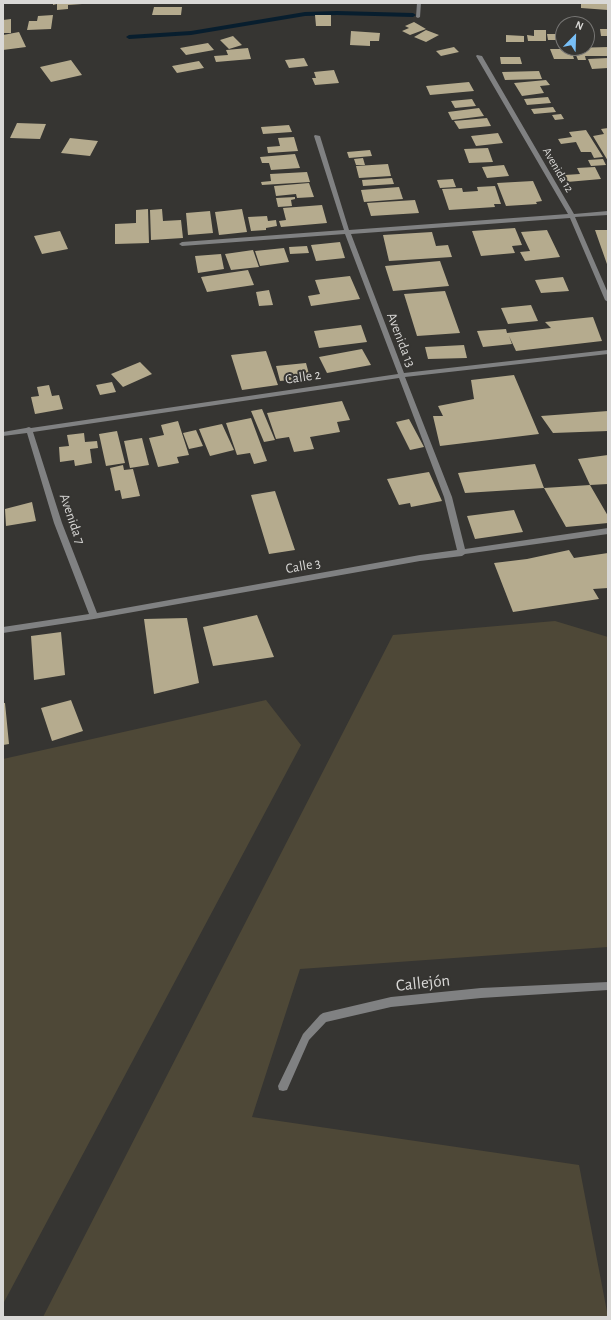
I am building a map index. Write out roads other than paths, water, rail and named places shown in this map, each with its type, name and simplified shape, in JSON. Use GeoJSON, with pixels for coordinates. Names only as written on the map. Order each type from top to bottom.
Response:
{"type":"FeatureCollection","features":[{"type":"Feature","properties":{"kind":"street"},"geometry":{"type":"LineString","coordinates":[[418,17],[419,3]]}},
{"type":"Feature","properties":{"kind":"street","name":"Avenida 12"},"geometry":{"type":"LineString","coordinates":[[480,56],[572,216],[608,300]]}},
{"type":"Feature","properties":{"kind":"street","name":"Avenida 13"},"geometry":{"type":"LineString","coordinates":[[317,136],[347,232],[448,497],[462,553]]}},
{"type":"Feature","properties":{"kind":"street"},"geometry":{"type":"LineString","coordinates":[[182,244],[608,213]]}},
{"type":"Feature","properties":{"kind":"street","name":"Calle 2"},"geometry":{"type":"LineString","coordinates":[[3,434],[402,375],[608,352]]}},
{"type":"Feature","properties":{"kind":"street","name":"Avenida 7"},"geometry":{"type":"LineString","coordinates":[[29,429],[58,523],[94,616]]}},
{"type":"Feature","properties":{"kind":"street","name":"Calle 3"},"geometry":{"type":"LineString","coordinates":[[3,630],[94,616],[420,558],[608,531]]}},
{"type":"Feature","properties":{"kind":"street","name":"Callejón"},"geometry":{"type":"LineString","coordinates":[[283,1086],[306,1037],[323,1018],[391,1002],[481,993],[608,986]]}},
{"type":"Feature","properties":{"kind":"waterway"},"geometry":{"type":"LineString","coordinates":[[129,37],[191,33],[305,14],[337,13],[413,15]]}}]}
